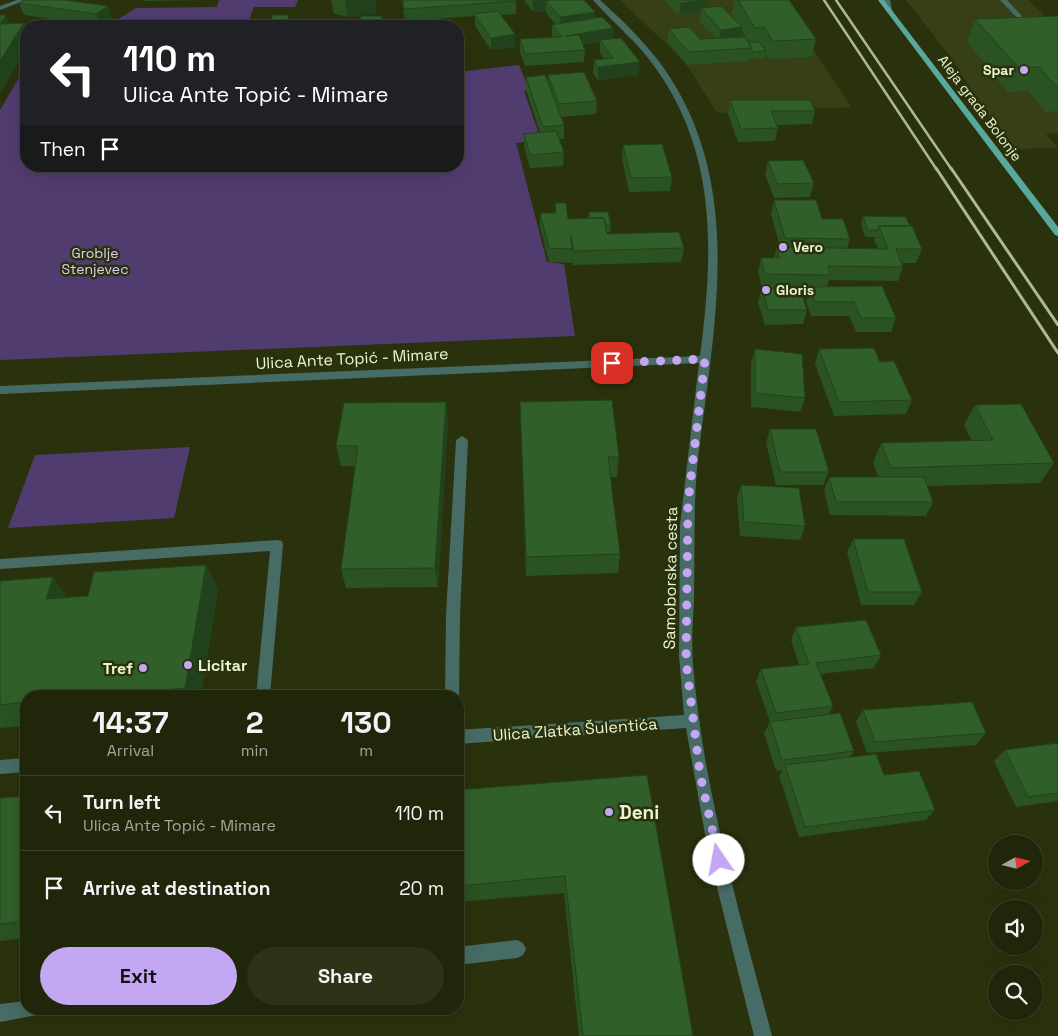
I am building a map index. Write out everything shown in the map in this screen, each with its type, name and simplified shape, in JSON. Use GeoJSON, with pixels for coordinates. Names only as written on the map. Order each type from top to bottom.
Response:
{"type":"FeatureCollection","features":[{"type":"Feature","properties":{"kind":"main road","name":"Aleja grada Bolonje"},"geometry":{"type":"LineString","coordinates":[[880,0],[1058,233]]}},
{"type":"Feature","properties":{"kind":"street"},"geometry":{"type":"LineString","coordinates":[[0,8],[23,0]]}},
{"type":"Feature","properties":{"kind":"street","name":"Samoborska cesta"},"geometry":{"type":"LineString","coordinates":[[596,0],[640,42],[661,67],[678,96],[702,156],[709,189],[714,238],[705,359],[688,503],[686,661],[700,774],[726,894],[763,1036]]}},
{"type":"Feature","properties":{"kind":"street"},"geometry":{"type":"LineString","coordinates":[[887,0],[891,13]]}},
{"type":"Feature","properties":{"kind":"street"},"geometry":{"type":"LineString","coordinates":[[1003,0],[1029,27],[1045,31],[1058,40]]}},
{"type":"Feature","properties":{"kind":"street","name":"Ulica Ante Topić - Mimare"},"geometry":{"type":"LineString","coordinates":[[0,390],[705,359]]}},
{"type":"Feature","properties":{"kind":"street"},"geometry":{"type":"LineString","coordinates":[[452,690],[453,615],[462,440]]}},
{"type":"Feature","properties":{"kind":"street"},"geometry":{"type":"LineString","coordinates":[[0,564],[277,545],[264,690]]}},
{"type":"Feature","properties":{"kind":"street","name":"Ulica Zlatka Šulentića"},"geometry":{"type":"LineString","coordinates":[[464,737],[693,721]]}},
{"type":"Feature","properties":{"kind":"street"},"geometry":{"type":"LineString","coordinates":[[0,767],[20,765]]}},
{"type":"Feature","properties":{"kind":"street"},"geometry":{"type":"LineString","coordinates":[[464,955],[517,949]]}},
{"type":"Feature","properties":{"kind":"street"},"geometry":{"type":"LineString","coordinates":[[0,1012],[20,1010]]}},
{"type":"Feature","properties":{"kind":"shaded area"},"geometry":{"type":"Polygon","coordinates":[[[620,0],[781,0],[851,107],[717,113],[685,62],[620,0]]]}},
{"type":"Feature","properties":{"kind":"shaded area"},"geometry":{"type":"Polygon","coordinates":[[[906,0],[1028,0],[1056,26],[1058,30],[1058,133],[1046,134],[1058,148],[1014,149],[979,104],[953,60],[906,0]]]}},
{"type":"Feature","properties":{"kind":"green space"},"geometry":{"type":"Polygon","coordinates":[[[219,0],[298,0],[295,7],[254,7],[249,20],[117,20],[136,8],[217,7],[219,0]]]}},
{"type":"Feature","properties":{"kind":"green space","name":"Groblje Stenjevec"},"geometry":{"type":"Polygon","coordinates":[[[519,65],[529,90],[524,91],[541,140],[516,143],[547,262],[564,264],[575,336],[0,360],[0,110],[20,76],[20,172],[464,172],[464,71],[519,65]]]}},
{"type":"Feature","properties":{"kind":"green space"},"geometry":{"type":"Polygon","coordinates":[[[190,447],[174,518],[8,528],[35,455],[190,447]]]}},
{"type":"Feature","properties":{"kind":"building"},"geometry":{"type":"Polygon","coordinates":[[[24,0],[64,0],[108,6],[96,14],[19,3],[24,0]]]}},
{"type":"Feature","properties":{"kind":"building"},"geometry":{"type":"Polygon","coordinates":[[[403,0],[516,0],[516,1],[404,9],[403,0]]]}},
{"type":"Feature","properties":{"kind":"building"},"geometry":{"type":"Polygon","coordinates":[[[584,0],[595,12],[560,17],[546,1],[584,0]]]}},
{"type":"Feature","properties":{"kind":"building"},"geometry":{"type":"Polygon","coordinates":[[[678,0],[705,0],[681,3],[678,0]]]}},
{"type":"Feature","properties":{"kind":"building"},"geometry":{"type":"Polygon","coordinates":[[[738,0],[789,0],[816,39],[773,41],[764,27],[755,28],[738,0]]]}},
{"type":"Feature","properties":{"kind":"building"},"geometry":{"type":"Polygon","coordinates":[[[721,6],[742,27],[721,30],[701,8],[721,6]]]}},
{"type":"Feature","properties":{"kind":"building"},"geometry":{"type":"Polygon","coordinates":[[[498,11],[515,34],[491,38],[474,14],[498,11]]]}},
{"type":"Feature","properties":{"kind":"building"},"geometry":{"type":"Polygon","coordinates":[[[0,15],[6,15],[0,24],[0,15]]]}},
{"type":"Feature","properties":{"kind":"building"},"geometry":{"type":"Polygon","coordinates":[[[273,15],[289,15],[288,20],[271,20],[273,15]]]}},
{"type":"Feature","properties":{"kind":"building"},"geometry":{"type":"Polygon","coordinates":[[[361,16],[382,16],[382,20],[360,20],[361,16]]]}},
{"type":"Feature","properties":{"kind":"building"},"geometry":{"type":"Polygon","coordinates":[[[1058,16],[1058,87],[1039,67],[1018,67],[975,19],[1058,16]]]}},
{"type":"Feature","properties":{"kind":"building"},"geometry":{"type":"Polygon","coordinates":[[[602,17],[613,28],[566,36],[579,35],[585,50],[525,54],[520,39],[562,37],[552,25],[602,17]]]}},
{"type":"Feature","properties":{"kind":"building"},"geometry":{"type":"Polygon","coordinates":[[[20,23],[20,29],[0,61],[0,24],[20,23]]]}},
{"type":"Feature","properties":{"kind":"building"},"geometry":{"type":"Polygon","coordinates":[[[689,27],[700,39],[745,37],[752,48],[688,52],[669,29],[689,27]]]}},
{"type":"Feature","properties":{"kind":"building"},"geometry":{"type":"Polygon","coordinates":[[[621,38],[640,62],[598,67],[594,60],[613,58],[600,40],[621,38]]]}},
{"type":"Feature","properties":{"kind":"building"},"geometry":{"type":"Polygon","coordinates":[[[748,42],[759,42],[766,51],[752,52],[748,42]]]}},
{"type":"Feature","properties":{"kind":"building"},"geometry":{"type":"Polygon","coordinates":[[[584,72],[597,101],[559,104],[548,75],[584,72]]]}},
{"type":"Feature","properties":{"kind":"building"},"geometry":{"type":"Polygon","coordinates":[[[545,75],[564,125],[543,127],[526,77],[545,75]]]}},
{"type":"Feature","properties":{"kind":"building"},"geometry":{"type":"Polygon","coordinates":[[[730,100],[810,100],[815,111],[771,111],[778,128],[741,129],[730,100]]]}},
{"type":"Feature","properties":{"kind":"building"},"geometry":{"type":"Polygon","coordinates":[[[556,131],[564,152],[530,155],[524,134],[556,131]]]}},
{"type":"Feature","properties":{"kind":"building"},"geometry":{"type":"Polygon","coordinates":[[[662,144],[672,177],[631,178],[623,145],[662,144]]]}},
{"type":"Feature","properties":{"kind":"building"},"geometry":{"type":"Polygon","coordinates":[[[803,160],[814,183],[777,184],[768,161],[803,160]]]}},
{"type":"Feature","properties":{"kind":"building"},"geometry":{"type":"Polygon","coordinates":[[[774,200],[816,200],[822,219],[843,219],[850,239],[785,238],[774,200]]]}},
{"type":"Feature","properties":{"kind":"building"},"geometry":{"type":"Polygon","coordinates":[[[555,203],[566,203],[568,219],[604,218],[607,234],[679,232],[684,248],[574,251],[571,236],[572,249],[549,248],[540,213],[556,213],[555,203]]]}},
{"type":"Feature","properties":{"kind":"building"},"geometry":{"type":"Polygon","coordinates":[[[589,212],[608,212],[611,225],[606,225],[604,218],[590,218],[589,212]]]}},
{"type":"Feature","properties":{"kind":"building"},"geometry":{"type":"Polygon","coordinates":[[[863,216],[906,217],[910,226],[879,226],[878,230],[868,230],[863,216]]]}},
{"type":"Feature","properties":{"kind":"building"},"geometry":{"type":"Polygon","coordinates":[[[879,226],[912,226],[922,249],[896,249],[903,267],[828,266],[830,275],[765,274],[761,258],[779,258],[777,247],[888,249],[879,226]]]}},
{"type":"Feature","properties":{"kind":"building"},"geometry":{"type":"Polygon","coordinates":[[[882,286],[896,318],[861,318],[854,302],[815,302],[810,287],[882,286]]]}},
{"type":"Feature","properties":{"kind":"building"},"geometry":{"type":"Polygon","coordinates":[[[762,288],[800,288],[807,310],[768,310],[762,288]]]}},
{"type":"Feature","properties":{"kind":"building"},"geometry":{"type":"Polygon","coordinates":[[[874,348],[880,362],[894,361],[912,400],[839,402],[819,349],[874,348]]]}},
{"type":"Feature","properties":{"kind":"building"},"geometry":{"type":"Polygon","coordinates":[[[755,349],[802,354],[805,398],[755,393],[755,349]]]}},
{"type":"Feature","properties":{"kind":"building"},"geometry":{"type":"Polygon","coordinates":[[[612,400],[619,457],[608,457],[620,554],[526,557],[520,402],[612,400]]]}},
{"type":"Feature","properties":{"kind":"building"},"geometry":{"type":"Polygon","coordinates":[[[446,402],[435,568],[341,569],[358,446],[336,446],[344,403],[446,402]]]}},
{"type":"Feature","properties":{"kind":"building"},"geometry":{"type":"Polygon","coordinates":[[[1021,404],[1054,463],[891,468],[881,443],[993,440],[975,405],[1021,404]]]}},
{"type":"Feature","properties":{"kind":"building"},"geometry":{"type":"Polygon","coordinates":[[[770,429],[816,429],[829,472],[780,472],[770,429]]]}},
{"type":"Feature","properties":{"kind":"building"},"geometry":{"type":"Polygon","coordinates":[[[829,477],[924,477],[933,502],[836,502],[829,477]]]}},
{"type":"Feature","properties":{"kind":"building"},"geometry":{"type":"Polygon","coordinates":[[[741,485],[799,488],[805,526],[744,522],[741,485]]]}},
{"type":"Feature","properties":{"kind":"building"},"geometry":{"type":"Polygon","coordinates":[[[853,539],[904,539],[922,592],[868,592],[853,539]]]}},
{"type":"Feature","properties":{"kind":"building"},"geometry":{"type":"Polygon","coordinates":[[[206,565],[185,688],[162,690],[20,690],[20,703],[0,705],[0,581],[53,577],[46,599],[88,596],[94,572],[206,565]]]}},
{"type":"Feature","properties":{"kind":"building"},"geometry":{"type":"Polygon","coordinates":[[[866,620],[881,655],[816,663],[833,706],[776,713],[761,669],[809,664],[796,627],[866,620]]]}},
{"type":"Feature","properties":{"kind":"building"},"geometry":{"type":"Polygon","coordinates":[[[972,702],[986,733],[875,742],[863,710],[972,702]]]}},
{"type":"Feature","properties":{"kind":"building"},"geometry":{"type":"Polygon","coordinates":[[[840,713],[854,751],[782,760],[770,722],[840,713]]]}},
{"type":"Feature","properties":{"kind":"building"},"geometry":{"type":"Polygon","coordinates":[[[1058,743],[1058,793],[1028,797],[1005,750],[1058,743]]]}},
{"type":"Feature","properties":{"kind":"building"},"geometry":{"type":"Polygon","coordinates":[[[876,754],[884,775],[919,771],[935,810],[805,827],[785,765],[876,754]]]}},
{"type":"Feature","properties":{"kind":"building"},"geometry":{"type":"Polygon","coordinates":[[[647,775],[693,1036],[583,1036],[565,876],[464,885],[464,790],[647,775]]]}},
{"type":"Feature","properties":{"kind":"building"},"geometry":{"type":"Polygon","coordinates":[[[20,796],[20,922],[0,924],[0,798],[20,796]]]}},
{"type":"Feature","properties":{"kind":"railway"},"geometry":{"type":"LineString","coordinates":[[824,0],[937,170]]}},
{"type":"Feature","properties":{"kind":"railway"},"geometry":{"type":"LineString","coordinates":[[836,0],[952,170]]}},
{"type":"Feature","properties":{"kind":"railway"},"geometry":{"type":"LineString","coordinates":[[936,168],[1058,353]]}},
{"type":"Feature","properties":{"kind":"railway"},"geometry":{"type":"LineString","coordinates":[[951,168],[1058,325]]}},
{"type":"Feature","properties":{"kind":"place","name":"Spar"},"geometry":{"type":"Point","coordinates":[1024,70]}},
{"type":"Feature","properties":{"kind":"place","name":"Vero"},"geometry":{"type":"Point","coordinates":[783,247]}},
{"type":"Feature","properties":{"kind":"place","name":"Gloris"},"geometry":{"type":"Point","coordinates":[766,290]}},
{"type":"Feature","properties":{"kind":"place","name":"Licitar"},"geometry":{"type":"Point","coordinates":[188,665]}},
{"type":"Feature","properties":{"kind":"place","name":"Tref"},"geometry":{"type":"Point","coordinates":[143,668]}},
{"type":"Feature","properties":{"kind":"place","name":"Deni"},"geometry":{"type":"Point","coordinates":[609,812]}},
{"type":"Feature","properties":{"kind":"route"},"geometry":{"type":"LineString","coordinates":[[612,363],[705,359],[688,503],[686,661],[700,774],[719,860]]}}]}
